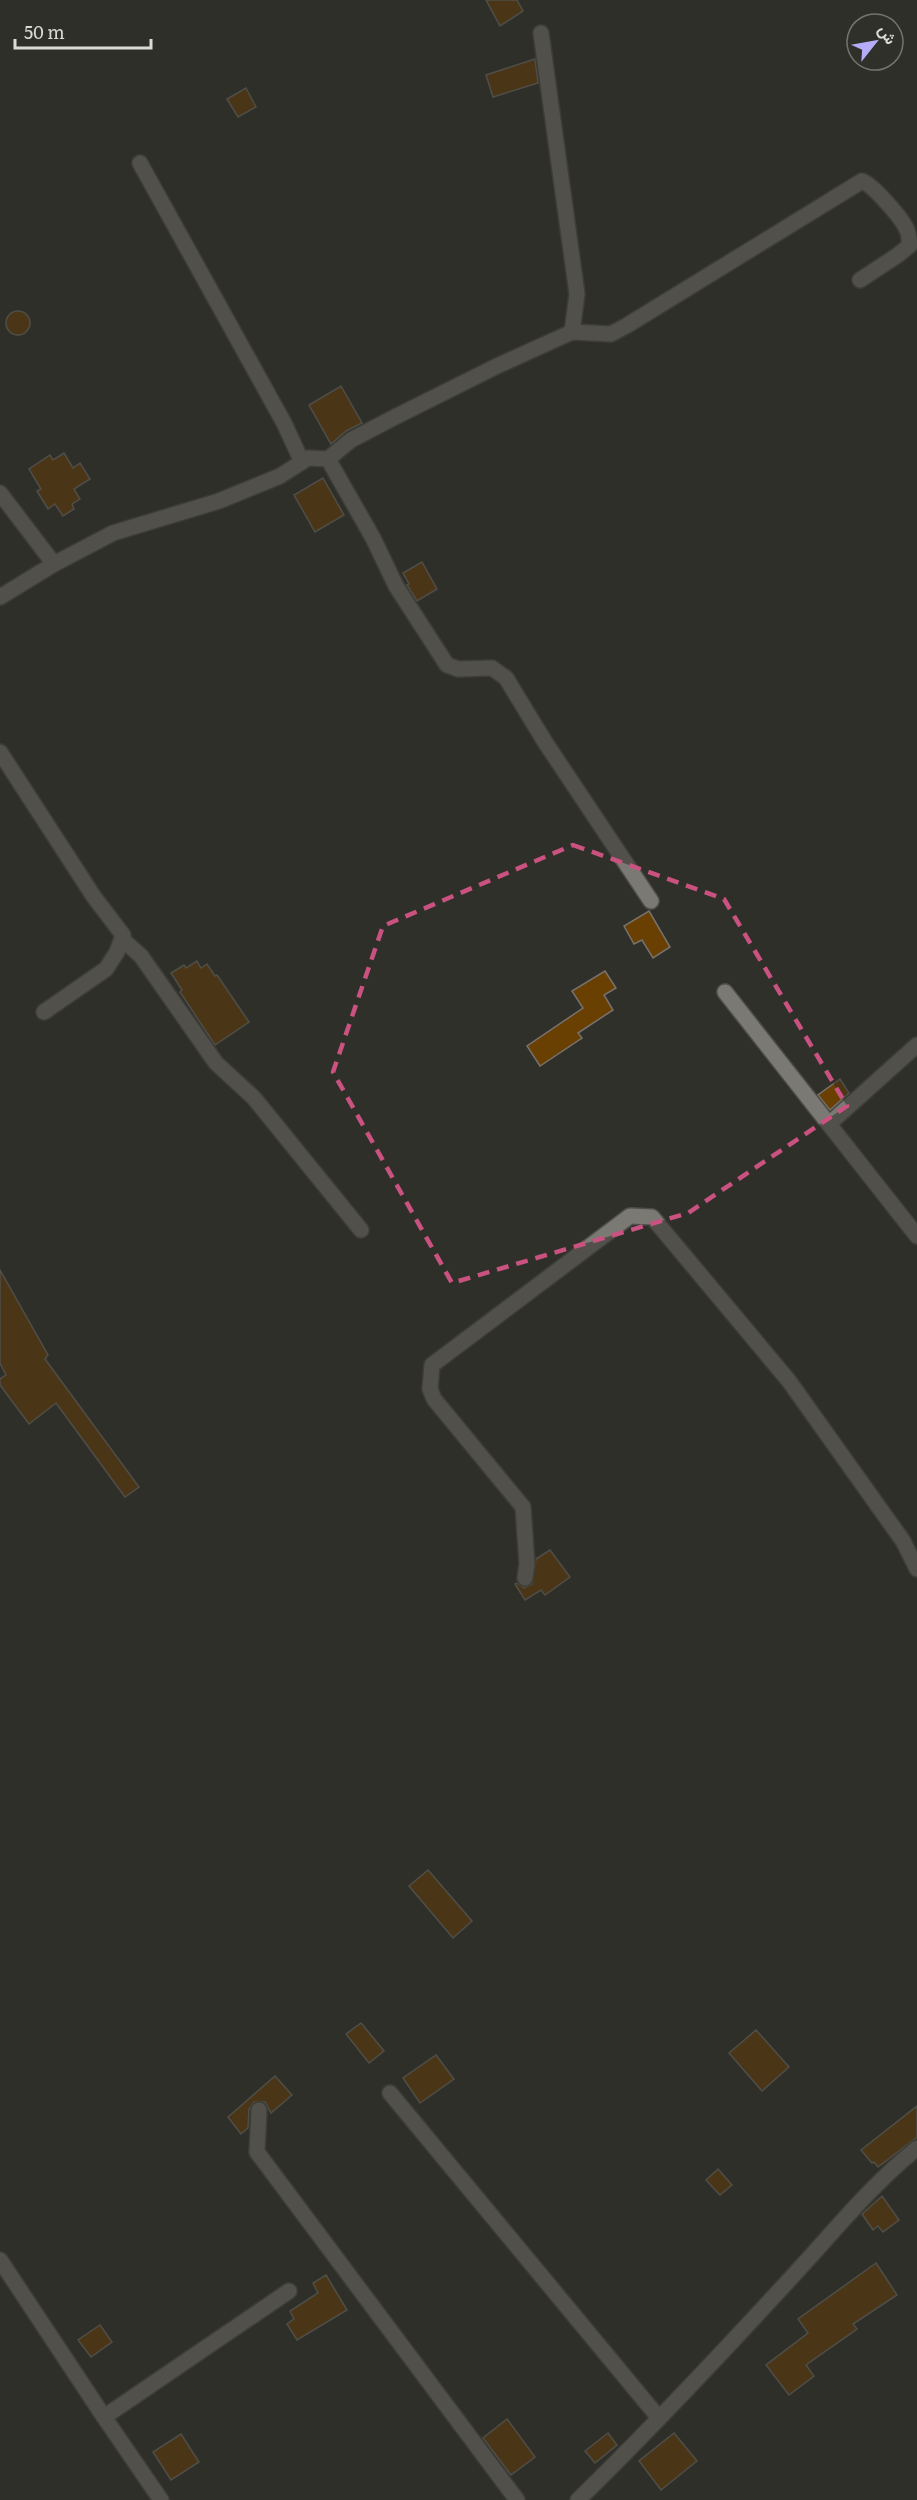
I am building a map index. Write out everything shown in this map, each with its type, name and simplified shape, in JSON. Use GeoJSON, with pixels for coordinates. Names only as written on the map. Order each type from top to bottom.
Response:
{"type":"FeatureCollection","features":[{"type":"Feature","properties":{"kind":"street"},"geometry":{"type":"LineString","coordinates":[[541,33],[577,294],[572,332]]}},
{"type":"Feature","properties":{"kind":"street"},"geometry":{"type":"LineString","coordinates":[[140,163],[284,423],[302,462]]}},
{"type":"Feature","properties":{"kind":"street"},"geometry":{"type":"LineString","coordinates":[[0,597],[54,564],[112,533],[219,501],[280,476],[308,458],[328,459],[351,440],[395,417],[497,366],[572,332],[611,334],[862,181],[868,183],[896,213],[907,230],[910,245],[860,280]]}},
{"type":"Feature","properties":{"kind":"street"},"geometry":{"type":"LineString","coordinates":[[328,459],[373,538],[396,586],[447,665],[458,669],[492,668],[506,678],[545,742],[651,901]]}},
{"type":"Feature","properties":{"kind":"street"},"geometry":{"type":"LineString","coordinates":[[0,493],[54,564]]}},
{"type":"Feature","properties":{"kind":"street"},"geometry":{"type":"LineString","coordinates":[[0,752],[94,897],[123,935],[106,969],[44,1012]]}},
{"type":"Feature","properties":{"kind":"street"},"geometry":{"type":"LineString","coordinates":[[122,939],[141,956],[216,1063],[254,1098],[362,1230]]}},
{"type":"Feature","properties":{"kind":"street"},"geometry":{"type":"LineString","coordinates":[[725,992],[917,1236]]}},
{"type":"Feature","properties":{"kind":"street"},"geometry":{"type":"LineString","coordinates":[[830,1123],[917,1045]]}},
{"type":"Feature","properties":{"kind":"street"},"geometry":{"type":"LineString","coordinates":[[525,1578],[527,1564],[523,1507],[434,1399],[430,1389],[432,1365],[630,1216],[652,1217],[789,1381],[903,1541],[917,1569]]}},
{"type":"Feature","properties":{"kind":"street"},"geometry":{"type":"LineString","coordinates":[[390,2093],[659,2418]]}},
{"type":"Feature","properties":{"kind":"street"},"geometry":{"type":"LineString","coordinates":[[259,2110],[257,2152],[517,2500]]}},
{"type":"Feature","properties":{"kind":"street"},"geometry":{"type":"LineString","coordinates":[[578,2500],[644,2436],[792,2277],[851,2209],[917,2148]]}},
{"type":"Feature","properties":{"kind":"street"},"geometry":{"type":"LineString","coordinates":[[0,2260],[161,2500]]}},
{"type":"Feature","properties":{"kind":"street"},"geometry":{"type":"LineString","coordinates":[[104,2417],[289,2291]]}},
{"type":"Feature","properties":{"kind":"highlighted area"},"geometry":{"type":"Polygon","coordinates":[[[573,845],[724,899],[847,1106],[688,1213],[452,1283],[333,1072],[383,926],[573,845]]]}},
{"type":"Feature","properties":{"kind":"building"},"geometry":{"type":"Polygon","coordinates":[[[486,0],[517,0],[523,11],[500,26],[486,0]]]}},
{"type":"Feature","properties":{"kind":"building"},"geometry":{"type":"Polygon","coordinates":[[[535,59],[538,83],[493,97],[486,75],[535,59]]]}},
{"type":"Feature","properties":{"kind":"building"},"geometry":{"type":"Polygon","coordinates":[[[246,88],[256,107],[238,117],[227,99],[246,88]]]}},
{"type":"Feature","properties":{"kind":"building"},"geometry":{"type":"Polygon","coordinates":[[[18,311],[23,312],[29,318],[29,328],[23,334],[18,335],[13,334],[7,328],[6,323],[7,318],[13,312],[18,311]]]}},
{"type":"Feature","properties":{"kind":"building"},"geometry":{"type":"Polygon","coordinates":[[[341,386],[362,423],[346,431],[331,444],[309,405],[341,386]]]}},
{"type":"Feature","properties":{"kind":"building"},"geometry":{"type":"Polygon","coordinates":[[[64,453],[73,468],[80,463],[90,479],[74,489],[80,499],[72,504],[74,509],[63,516],[55,504],[48,509],[37,491],[41,489],[29,469],[50,455],[53,460],[64,453]]]}},
{"type":"Feature","properties":{"kind":"building"},"geometry":{"type":"Polygon","coordinates":[[[323,478],[344,515],[315,532],[294,495],[323,478]]]}},
{"type":"Feature","properties":{"kind":"building"},"geometry":{"type":"Polygon","coordinates":[[[422,562],[437,589],[417,601],[403,573],[422,562]]]}},
{"type":"Feature","properties":{"kind":"building"},"geometry":{"type":"Polygon","coordinates":[[[649,911],[670,947],[653,958],[642,940],[634,944],[624,926],[649,911]]]}},
{"type":"Feature","properties":{"kind":"building"},"geometry":{"type":"Polygon","coordinates":[[[197,961],[201,968],[207,964],[215,976],[217,975],[249,1022],[215,1045],[180,992],[182,990],[171,973],[184,965],[186,968],[197,961]]]}},
{"type":"Feature","properties":{"kind":"building"},"geometry":{"type":"Polygon","coordinates":[[[605,971],[616,988],[604,995],[613,1010],[578,1033],[582,1038],[540,1066],[527,1046],[583,1008],[572,991],[605,971]]]}},
{"type":"Feature","properties":{"kind":"building"},"geometry":{"type":"Polygon","coordinates":[[[840,1079],[849,1093],[830,1110],[818,1095],[840,1079]]]}},
{"type":"Feature","properties":{"kind":"building"},"geometry":{"type":"Polygon","coordinates":[[[0,1270],[48,1355],[45,1359],[139,1487],[125,1497],[56,1403],[29,1424],[0,1385],[0,1379],[6,1375],[0,1363],[0,1270]]]}},
{"type":"Feature","properties":{"kind":"building"},"geometry":{"type":"Polygon","coordinates":[[[550,1550],[570,1577],[545,1595],[541,1590],[525,1600],[515,1584],[524,1588],[532,1584],[536,1559],[550,1550]]]}},
{"type":"Feature","properties":{"kind":"building"},"geometry":{"type":"Polygon","coordinates":[[[428,1870],[472,1921],[453,1938],[409,1886],[428,1870]]]}},
{"type":"Feature","properties":{"kind":"building"},"geometry":{"type":"Polygon","coordinates":[[[361,2023],[384,2051],[369,2063],[346,2034],[361,2023]]]}},
{"type":"Feature","properties":{"kind":"building"},"geometry":{"type":"Polygon","coordinates":[[[756,2030],[789,2067],[762,2091],[729,2053],[756,2030]]]}},
{"type":"Feature","properties":{"kind":"building"},"geometry":{"type":"Polygon","coordinates":[[[436,2055],[454,2079],[420,2103],[403,2078],[436,2055]]]}},
{"type":"Feature","properties":{"kind":"building"},"geometry":{"type":"Polygon","coordinates":[[[275,2076],[292,2095],[271,2113],[265,2102],[254,2102],[249,2109],[248,2128],[241,2134],[228,2117],[275,2076]]]}},
{"type":"Feature","properties":{"kind":"building"},"geometry":{"type":"Polygon","coordinates":[[[917,2106],[917,2137],[878,2167],[874,2162],[872,2163],[861,2150],[917,2106]]]}},
{"type":"Feature","properties":{"kind":"building"},"geometry":{"type":"Polygon","coordinates":[[[718,2169],[732,2185],[720,2195],[706,2180],[718,2169]]]}},
{"type":"Feature","properties":{"kind":"building"},"geometry":{"type":"Polygon","coordinates":[[[882,2196],[899,2220],[883,2232],[878,2226],[873,2230],[862,2214],[882,2196]]]}},
{"type":"Feature","properties":{"kind":"building"},"geometry":{"type":"Polygon","coordinates":[[[876,2263],[897,2295],[853,2324],[857,2329],[806,2365],[814,2376],[789,2395],[766,2365],[808,2333],[798,2319],[876,2263]]]}},
{"type":"Feature","properties":{"kind":"building"},"geometry":{"type":"Polygon","coordinates":[[[326,2275],[347,2310],[297,2340],[287,2324],[294,2319],[290,2311],[318,2293],[313,2283],[326,2275]]]}},
{"type":"Feature","properties":{"kind":"building"},"geometry":{"type":"Polygon","coordinates":[[[100,2325],[112,2342],[91,2357],[78,2340],[100,2325]]]}},
{"type":"Feature","properties":{"kind":"building"},"geometry":{"type":"Polygon","coordinates":[[[507,2419],[535,2457],[511,2475],[483,2438],[507,2419]]]}},
{"type":"Feature","properties":{"kind":"building"},"geometry":{"type":"Polygon","coordinates":[[[608,2433],[617,2445],[595,2463],[585,2451],[608,2433]]]}},
{"type":"Feature","properties":{"kind":"building"},"geometry":{"type":"Polygon","coordinates":[[[674,2433],[697,2461],[661,2490],[639,2461],[674,2433]]]}},
{"type":"Feature","properties":{"kind":"building"},"geometry":{"type":"Polygon","coordinates":[[[181,2434],[199,2462],[171,2480],[153,2452],[181,2434]]]}}]}
